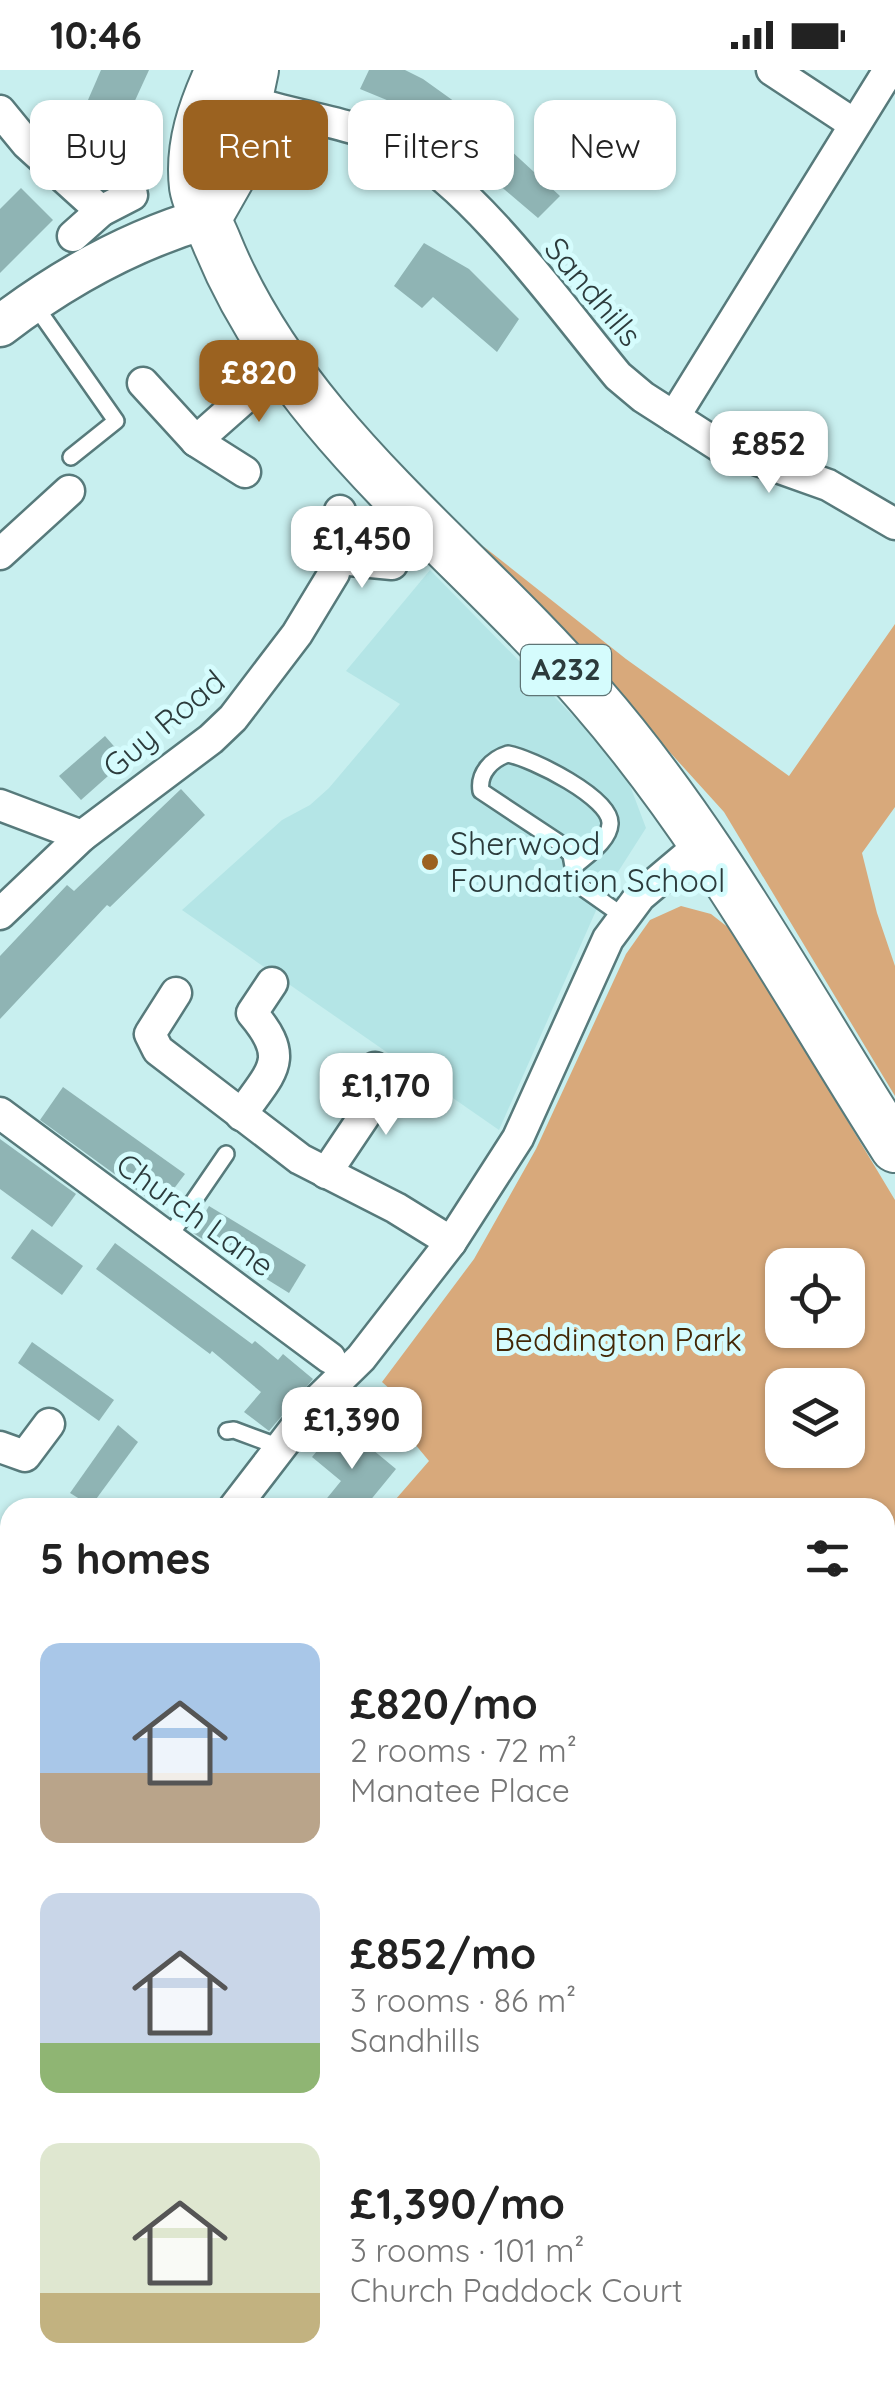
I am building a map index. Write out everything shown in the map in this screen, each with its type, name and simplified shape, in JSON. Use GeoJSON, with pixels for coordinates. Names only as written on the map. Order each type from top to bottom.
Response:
{"type":"FeatureCollection","features":[{"type":"Feature","properties":{"kind":"highway","name":"A232"},"geometry":{"type":"LineString","coordinates":[[241,80],[201,112],[194,146],[194,190],[236,288],[283,364],[329,426],[591,696],[704,842],[895,1148]]}},
{"type":"Feature","properties":{"kind":"main road"},"geometry":{"type":"LineString","coordinates":[[0,326],[33,301],[117,251],[208,218]]}},
{"type":"Feature","properties":{"kind":"street"},"geometry":{"type":"LineString","coordinates":[[772,70],[854,124]]}},
{"type":"Feature","properties":{"kind":"street"},"geometry":{"type":"LineString","coordinates":[[674,417],[888,70]]}},
{"type":"Feature","properties":{"kind":"street","name":"Sandhills"},"geometry":{"type":"LineString","coordinates":[[241,80],[288,114],[328,121],[382,138],[421,159],[504,240],[618,376],[721,447],[828,484],[895,524]]}},
{"type":"Feature","properties":{"kind":"street"},"geometry":{"type":"LineString","coordinates":[[0,111],[27,144],[101,211]]}},
{"type":"Feature","properties":{"kind":"street"},"geometry":{"type":"LineString","coordinates":[[73,236],[101,211],[132,195]]}},
{"type":"Feature","properties":{"kind":"street"},"geometry":{"type":"LineString","coordinates":[[196,441],[283,364]]}},
{"type":"Feature","properties":{"kind":"street"},"geometry":{"type":"LineString","coordinates":[[143,383],[196,441],[244,472]]}},
{"type":"Feature","properties":{"kind":"street"},"geometry":{"type":"LineString","coordinates":[[0,554],[69,491]]}},
{"type":"Feature","properties":{"kind":"street","name":"Guy Road"},"geometry":{"type":"LineString","coordinates":[[0,914],[82,836],[211,739],[233,718],[297,634],[328,585],[338,558],[340,511]]}},
{"type":"Feature","properties":{"kind":"street"},"geometry":{"type":"LineString","coordinates":[[338,558],[392,564]]}},
{"type":"Feature","properties":{"kind":"street"},"geometry":{"type":"LineString","coordinates":[[0,806],[82,836]]}},
{"type":"Feature","properties":{"kind":"street"},"geometry":{"type":"LineString","coordinates":[[242,1498],[336,1369],[451,1242],[518,1138],[600,953],[640,896],[704,842]]}},
{"type":"Feature","properties":{"kind":"street"},"geometry":{"type":"LineString","coordinates":[[241,1115],[271,1071],[274,1059],[270,1035],[252,1013],[272,983]]}},
{"type":"Feature","properties":{"kind":"street"},"geometry":{"type":"LineString","coordinates":[[176,993],[154,1024],[151,1042],[300,1159],[451,1242]]}},
{"type":"Feature","properties":{"kind":"street"},"geometry":{"type":"LineString","coordinates":[[326,1173],[370,1109],[364,1092],[375,1068]]}},
{"type":"Feature","properties":{"kind":"street","name":"Church Lane"},"geometry":{"type":"LineString","coordinates":[[0,1113],[336,1369]]}},
{"type":"Feature","properties":{"kind":"street"},"geometry":{"type":"LineString","coordinates":[[0,1447],[25,1456],[49,1424]]}},
{"type":"Feature","properties":{"kind":"lane"},"geometry":{"type":"LineString","coordinates":[[33,301],[116,421],[70,456]]}},
{"type":"Feature","properties":{"kind":"lane"},"geometry":{"type":"LineString","coordinates":[[575,866],[610,829],[605,808],[595,798],[529,760],[508,754],[492,761],[482,776],[481,791],[561,844],[571,855],[576,883],[624,916]]}},
{"type":"Feature","properties":{"kind":"lane"},"geometry":{"type":"LineString","coordinates":[[167,1240],[226,1154]]}},
{"type":"Feature","properties":{"kind":"lane"},"geometry":{"type":"LineString","coordinates":[[227,1432],[234,1430],[280,1447]]}},
{"type":"Feature","properties":{"kind":"shaded area","name":"Sherwood Foundation School"},"geometry":{"type":"Polygon","coordinates":[[[430,570],[623,767],[646,828],[602,897],[499,1130],[182,910],[282,820],[310,805],[329,788],[400,704],[346,671],[430,570]]]}},
{"type":"Feature","properties":{"kind":"green space"},"geometry":{"type":"Polygon","coordinates":[[[483,546],[626,659],[789,776],[895,624],[895,807],[862,853],[895,966],[895,1096],[724,812],[483,546]]]}},
{"type":"Feature","properties":{"kind":"green space","name":"Beddington Park"},"geometry":{"type":"Polygon","coordinates":[[[681,906],[711,914],[734,932],[895,1200],[895,1498],[397,1498],[429,1461],[390,1414],[401,1399],[382,1382],[474,1259],[536,1149],[626,954],[650,920],[681,906]]]}},
{"type":"Feature","properties":{"kind":"building"},"geometry":{"type":"Polygon","coordinates":[[[101,70],[149,70],[135,100],[88,100],[101,70]]]}},
{"type":"Feature","properties":{"kind":"building"},"geometry":{"type":"Polygon","coordinates":[[[369,70],[405,70],[452,100],[387,100],[360,89],[369,70]]]}},
{"type":"Feature","properties":{"kind":"building"},"geometry":{"type":"Polygon","coordinates":[[[514,154],[534,172],[534,190],[554,190],[560,196],[538,218],[505,190],[514,190],[514,154]]]}},
{"type":"Feature","properties":{"kind":"building"},"geometry":{"type":"Polygon","coordinates":[[[21,188],[53,220],[0,273],[0,209],[21,188]]]}},
{"type":"Feature","properties":{"kind":"building"},"geometry":{"type":"Polygon","coordinates":[[[424,243],[469,269],[519,319],[497,352],[433,297],[422,308],[394,286],[424,243]]]}},
{"type":"Feature","properties":{"kind":"building"},"geometry":{"type":"Polygon","coordinates":[[[105,736],[126,760],[81,800],[59,776],[105,736]]]}},
{"type":"Feature","properties":{"kind":"building"},"geometry":{"type":"Polygon","coordinates":[[[181,789],[205,815],[110,907],[107,905],[0,1019],[0,956],[67,885],[74,891],[181,789]]]}},
{"type":"Feature","properties":{"kind":"building"},"geometry":{"type":"Polygon","coordinates":[[[63,1087],[185,1174],[160,1207],[40,1120],[63,1087]]]}},
{"type":"Feature","properties":{"kind":"building"},"geometry":{"type":"Polygon","coordinates":[[[0,1139],[76,1194],[52,1227],[0,1189],[0,1139]]]}},
{"type":"Feature","properties":{"kind":"building"},"geometry":{"type":"Polygon","coordinates":[[[209,1206],[306,1265],[289,1293],[193,1233],[209,1206]]]}},
{"type":"Feature","properties":{"kind":"building"},"geometry":{"type":"Polygon","coordinates":[[[32,1229],[83,1266],[62,1295],[11,1258],[32,1229]]]}},
{"type":"Feature","properties":{"kind":"building"},"geometry":{"type":"Polygon","coordinates":[[[115,1243],[252,1344],[255,1341],[278,1360],[283,1354],[313,1379],[269,1431],[244,1412],[261,1392],[212,1351],[210,1354],[96,1269],[115,1243]]]}},
{"type":"Feature","properties":{"kind":"building"},"geometry":{"type":"Polygon","coordinates":[[[32,1342],[114,1400],[99,1421],[18,1363],[32,1342]]]}},
{"type":"Feature","properties":{"kind":"building"},"geometry":{"type":"Polygon","coordinates":[[[118,1425],[138,1442],[97,1498],[78,1498],[70,1493],[118,1425]]]}},
{"type":"Feature","properties":{"kind":"building"},"geometry":{"type":"Polygon","coordinates":[[[336,1428],[362,1450],[367,1445],[396,1469],[372,1498],[327,1498],[341,1481],[312,1457],[336,1428]]]}},
{"type":"Feature","properties":{"kind":"place","name":"Sherwood Foundation School"},"geometry":{"type":"Point","coordinates":[430,862]}}]}
